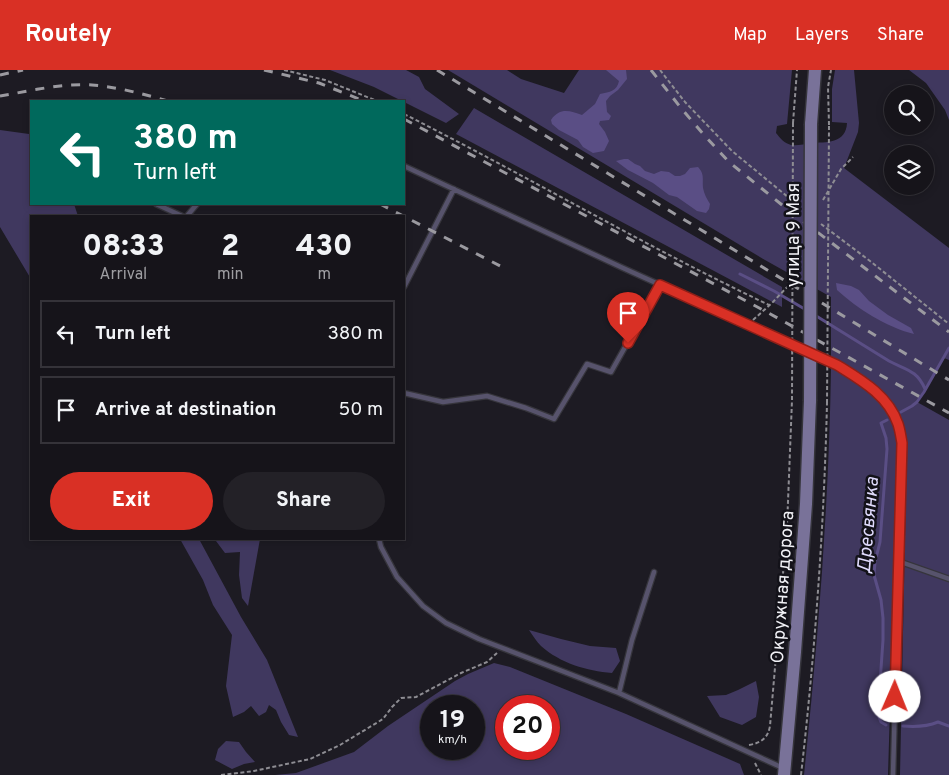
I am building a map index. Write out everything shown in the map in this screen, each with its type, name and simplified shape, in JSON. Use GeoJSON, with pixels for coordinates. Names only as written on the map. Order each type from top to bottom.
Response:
{"type":"FeatureCollection","features":[{"type":"Feature","properties":{"kind":"main road","name":"улица 9 Мая"},"geometry":{"type":"LineString","coordinates":[[810,401],[811,124],[816,70]]}},
{"type":"Feature","properties":{"kind":"main road","name":"Окружная дорога"},"geometry":{"type":"LineString","coordinates":[[784,772],[806,513],[810,401]]}},
{"type":"Feature","properties":{"kind":"lane"},"geometry":{"type":"LineString","coordinates":[[405,166],[837,365],[861,379],[882,397],[892,411],[898,425],[902,443],[893,775]]}},
{"type":"Feature","properties":{"kind":"lane"},"geometry":{"type":"LineString","coordinates":[[405,285],[454,189]]}},
{"type":"Feature","properties":{"kind":"lane"},"geometry":{"type":"LineString","coordinates":[[158,205],[180,215]]}},
{"type":"Feature","properties":{"kind":"lane"},"geometry":{"type":"LineString","coordinates":[[188,215],[196,205]]}},
{"type":"Feature","properties":{"kind":"lane"},"geometry":{"type":"LineString","coordinates":[[405,393],[443,402],[487,396],[554,419],[587,364],[611,372],[660,285]]}},
{"type":"Feature","properties":{"kind":"lane"},"geometry":{"type":"LineString","coordinates":[[379,540],[397,577],[423,606],[446,623],[479,639],[619,693],[745,750],[784,772]]}},
{"type":"Feature","properties":{"kind":"lane"},"geometry":{"type":"LineString","coordinates":[[898,561],[949,579]]}},
{"type":"Feature","properties":{"kind":"lane"},"geometry":{"type":"LineString","coordinates":[[619,693],[632,640],[654,572]]}},
{"type":"Feature","properties":{"kind":"path"},"geometry":{"type":"LineString","coordinates":[[284,70],[325,80],[375,100]]}},
{"type":"Feature","properties":{"kind":"path"},"geometry":{"type":"LineString","coordinates":[[761,775],[755,764],[743,756],[747,745],[755,744],[765,738],[770,726],[787,527],[792,400],[793,123],[797,70]]}},
{"type":"Feature","properties":{"kind":"path"},"geometry":{"type":"LineString","coordinates":[[801,775],[818,590],[827,403],[828,87],[830,70]]}},
{"type":"Feature","properties":{"kind":"path"},"geometry":{"type":"LineString","coordinates":[[405,115],[769,306]]}},
{"type":"Feature","properties":{"kind":"path"},"geometry":{"type":"LineString","coordinates":[[748,324],[785,290]]}},
{"type":"Feature","properties":{"kind":"path"},"geometry":{"type":"LineString","coordinates":[[221,775],[254,771],[310,759],[340,745],[384,719],[392,706],[401,698],[416,697],[460,673],[487,662],[497,653],[500,647]]}},
{"type":"Feature","properties":{"kind":"shaded area"},"geometry":{"type":"Polygon","coordinates":[[[330,70],[406,70],[419,77],[425,89],[459,114],[446,123],[405,102],[405,100],[400,100],[374,87],[330,70]]]}},
{"type":"Feature","properties":{"kind":"shaded area"},"geometry":{"type":"Polygon","coordinates":[[[448,70],[507,70],[521,79],[564,93],[579,70],[792,70],[787,124],[777,126],[776,133],[786,143],[796,145],[829,142],[843,135],[847,123],[832,122],[832,89],[835,70],[854,70],[859,123],[858,132],[844,168],[949,248],[949,360],[944,358],[917,402],[949,420],[949,775],[900,775],[907,442],[897,412],[882,392],[863,376],[831,357],[831,297],[765,260],[448,70]]]}},
{"type":"Feature","properties":{"kind":"shaded area"},"geometry":{"type":"Polygon","coordinates":[[[606,70],[626,70],[627,79],[606,101],[607,112],[611,116],[609,120],[600,121],[599,124],[609,141],[604,151],[593,153],[583,147],[578,140],[559,130],[552,124],[551,120],[558,113],[565,111],[582,115],[595,104],[600,94],[615,89],[619,81],[606,70]]]}},
{"type":"Feature","properties":{"kind":"shaded area"},"geometry":{"type":"Polygon","coordinates":[[[909,70],[949,70],[949,120],[945,110],[934,94],[934,85],[927,85],[909,70]]]}},
{"type":"Feature","properties":{"kind":"shaded area"},"geometry":{"type":"Polygon","coordinates":[[[474,108],[782,287],[782,307],[456,134],[474,108]]]}},
{"type":"Feature","properties":{"kind":"shaded area"},"geometry":{"type":"Polygon","coordinates":[[[0,130],[29,134],[30,205],[74,205],[78,215],[30,215],[30,277],[0,227],[0,130]]]}},
{"type":"Feature","properties":{"kind":"shaded area"},"geometry":{"type":"Polygon","coordinates":[[[628,159],[645,171],[654,174],[661,171],[680,176],[685,174],[690,168],[698,167],[702,175],[703,188],[710,204],[709,209],[706,213],[697,211],[616,161],[628,159]]]}},
{"type":"Feature","properties":{"kind":"shaded area"},"geometry":{"type":"Polygon","coordinates":[[[836,283],[859,290],[869,301],[888,315],[911,328],[914,334],[893,327],[863,310],[837,290],[836,283]]]}},
{"type":"Feature","properties":{"kind":"shaded area"},"geometry":{"type":"Polygon","coordinates":[[[831,368],[860,385],[878,400],[891,417],[898,443],[888,775],[804,775],[822,572],[831,368]]]}},
{"type":"Feature","properties":{"kind":"shaded area"},"geometry":{"type":"Polygon","coordinates":[[[181,540],[200,540],[241,617],[267,660],[298,737],[289,735],[276,710],[269,705],[266,712],[259,716],[251,706],[233,717],[226,686],[232,635],[213,605],[203,580],[181,540]]]}},
{"type":"Feature","properties":{"kind":"shaded area"},"geometry":{"type":"Polygon","coordinates":[[[260,540],[248,606],[242,598],[239,575],[240,552],[225,553],[216,541],[260,540]]]}},
{"type":"Feature","properties":{"kind":"shaded area"},"geometry":{"type":"Polygon","coordinates":[[[529,630],[590,646],[616,648],[620,661],[612,673],[574,665],[548,652],[529,630]]]}},
{"type":"Feature","properties":{"kind":"shaded area"},"geometry":{"type":"Polygon","coordinates":[[[494,663],[510,667],[626,714],[740,764],[744,775],[275,775],[296,773],[354,752],[420,705],[420,760],[485,760],[485,695],[434,695],[455,681],[494,663]]]}},
{"type":"Feature","properties":{"kind":"shaded area"},"geometry":{"type":"Polygon","coordinates":[[[756,681],[759,697],[756,717],[742,725],[720,717],[707,696],[726,695],[756,681]]]}},
{"type":"Feature","properties":{"kind":"shaded area"},"geometry":{"type":"Polygon","coordinates":[[[226,741],[239,742],[255,762],[232,769],[215,760],[218,749],[226,741]]]}},
{"type":"Feature","properties":{"kind":"waterway"},"geometry":{"type":"LineString","coordinates":[[740,274],[808,311]]}},
{"type":"Feature","properties":{"kind":"waterway"},"geometry":{"type":"LineString","coordinates":[[813,314],[889,361],[915,374],[925,389]]}},
{"type":"Feature","properties":{"kind":"waterway"},"geometry":{"type":"LineString","coordinates":[[901,412],[917,402],[949,348]]}},
{"type":"Feature","properties":{"kind":"waterway","name":"Дресвянка"},"geometry":{"type":"LineString","coordinates":[[886,725],[881,722],[879,717],[882,696],[880,683],[883,618],[881,600],[874,575],[880,542],[887,449],[881,423],[887,420]]}},
{"type":"Feature","properties":{"kind":"waterway","name":"Дресвянка"},"geometry":{"type":"LineString","coordinates":[[903,726],[929,725],[938,722],[949,726]]}},
{"type":"Feature","properties":{"kind":"railway"},"geometry":{"type":"LineString","coordinates":[[0,75],[23,70]]}},
{"type":"Feature","properties":{"kind":"railway"},"geometry":{"type":"LineString","coordinates":[[264,70],[319,83],[362,100]]}},
{"type":"Feature","properties":{"kind":"railway"},"geometry":{"type":"LineString","coordinates":[[437,70],[949,380]]}},
{"type":"Feature","properties":{"kind":"railway"},"geometry":{"type":"LineString","coordinates":[[651,70],[681,108],[729,162],[787,209],[949,332]]}},
{"type":"Feature","properties":{"kind":"railway"},"geometry":{"type":"LineString","coordinates":[[0,96],[58,86],[92,85],[121,89],[164,100]]}},
{"type":"Feature","properties":{"kind":"railway"},"geometry":{"type":"LineString","coordinates":[[405,120],[763,310],[949,413]]}},
{"type":"Feature","properties":{"kind":"railway"},"geometry":{"type":"LineString","coordinates":[[382,205],[401,215]]}},
{"type":"Feature","properties":{"kind":"railway"},"geometry":{"type":"LineString","coordinates":[[405,217],[508,270]]}},
{"type":"Feature","properties":{"kind":"route"},"geometry":{"type":"LineString","coordinates":[[628,343],[660,285],[837,365],[861,379],[882,397],[892,411],[898,425],[902,443],[895,697]]}}]}
